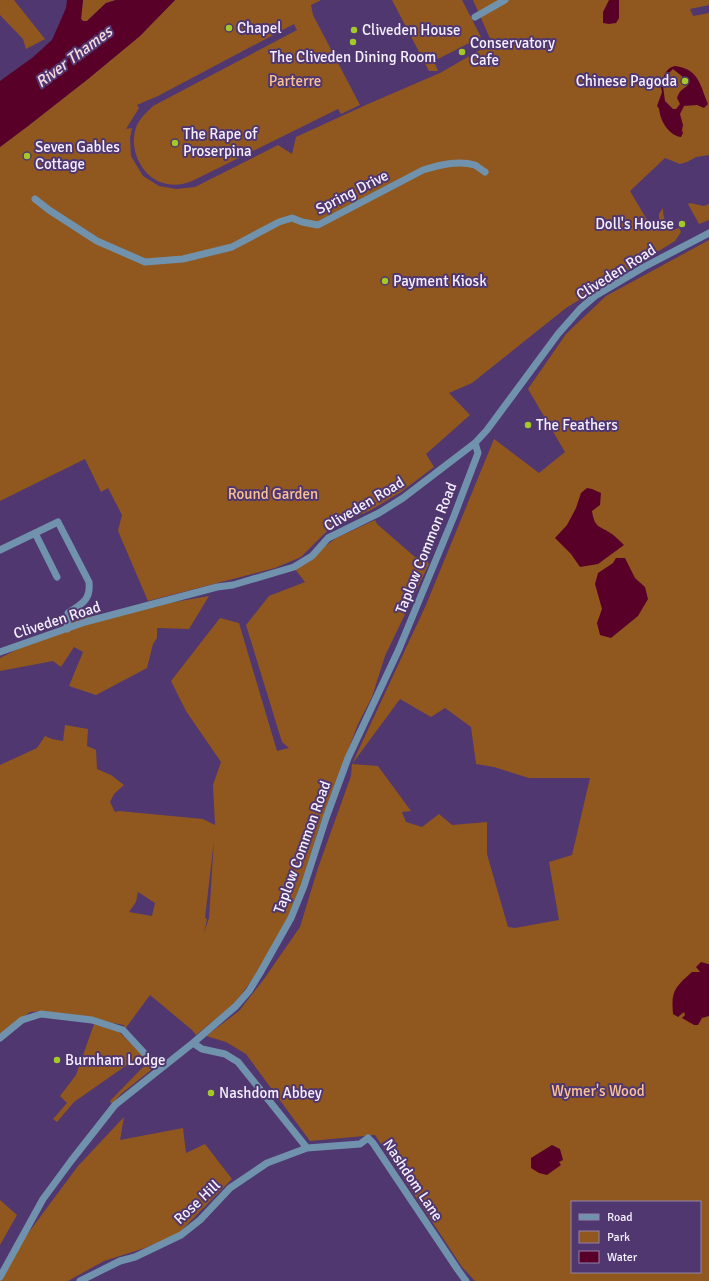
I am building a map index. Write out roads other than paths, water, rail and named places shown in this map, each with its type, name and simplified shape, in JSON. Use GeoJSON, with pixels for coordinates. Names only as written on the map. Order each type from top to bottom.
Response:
{"type":"FeatureCollection","features":[{"type":"Feature","properties":{"kind":"street"},"geometry":{"type":"LineString","coordinates":[[475,17],[505,0]]}},
{"type":"Feature","properties":{"kind":"street","name":"Spring Drive"},"geometry":{"type":"LineString","coordinates":[[35,199],[49,210],[97,241],[145,262],[183,259],[232,247],[279,222],[292,218],[302,222],[318,225],[423,170],[437,165],[455,163],[475,165],[486,172]]}},
{"type":"Feature","properties":{"kind":"street","name":"Cliveden Road"},"geometry":{"type":"LineString","coordinates":[[0,652],[92,621],[217,587],[233,585],[294,567],[312,556],[328,538],[379,513],[403,498],[475,443],[497,418],[558,334],[580,309],[595,296],[644,267],[709,233]]}},
{"type":"Feature","properties":{"kind":"street","name":"Taplow Common Road"},"geometry":{"type":"LineString","coordinates":[[0,1277],[43,1199],[70,1161],[114,1105],[193,1043],[236,1006],[249,991],[290,918],[304,886],[326,818],[348,758],[399,649],[454,516],[478,453],[475,443]]}},
{"type":"Feature","properties":{"kind":"street"},"geometry":{"type":"LineString","coordinates":[[0,550],[58,522],[89,582],[90,591],[85,602],[68,613],[67,629]]}},
{"type":"Feature","properties":{"kind":"street"},"geometry":{"type":"LineString","coordinates":[[35,533],[57,577]]}},
{"type":"Feature","properties":{"kind":"street"},"geometry":{"type":"LineString","coordinates":[[0,1038],[22,1020],[41,1014],[92,1020],[123,1030],[160,1069]]}},
{"type":"Feature","properties":{"kind":"street"},"geometry":{"type":"LineString","coordinates":[[193,1043],[202,1049],[225,1054],[238,1062],[307,1148]]}},
{"type":"Feature","properties":{"kind":"street","name":"Nashdom Lane"},"geometry":{"type":"LineString","coordinates":[[307,1148],[360,1144],[368,1138],[466,1281]]}},
{"type":"Feature","properties":{"kind":"street","name":"Rose Hill"},"geometry":{"type":"LineString","coordinates":[[80,1281],[120,1261],[136,1256],[181,1235],[200,1220],[230,1188],[267,1163],[307,1148]]}},
{"type":"Feature","properties":{"kind":"water","name":"River Thames"},"geometry":{"type":"Polygon","coordinates":[[[67,0],[83,0],[81,19],[83,21],[87,21],[106,3],[116,0],[175,0],[140,36],[88,79],[0,147],[0,81],[32,58],[52,40],[66,8],[67,0]]]}},
{"type":"Feature","properties":{"kind":"water"},"geometry":{"type":"Polygon","coordinates":[[[609,0],[619,0],[619,18],[616,23],[603,23],[603,12],[609,0]]]}},
{"type":"Feature","properties":{"kind":"water"},"geometry":{"type":"Polygon","coordinates":[[[675,66],[683,68],[694,74],[698,79],[708,104],[704,108],[697,105],[684,106],[680,114],[683,125],[683,133],[681,137],[670,132],[661,118],[657,106],[662,92],[660,84],[667,70],[675,66]],[[673,69],[669,73],[666,83],[663,86],[665,101],[673,109],[676,109],[680,104],[677,98],[678,95],[689,83],[687,79],[673,69]]]}},
{"type":"Feature","properties":{"kind":"water"},"geometry":{"type":"Polygon","coordinates":[[[587,488],[601,493],[600,505],[592,511],[596,524],[612,534],[624,545],[598,564],[580,567],[571,554],[555,538],[567,525],[576,508],[581,493],[587,488]]]}},
{"type":"Feature","properties":{"kind":"water"},"geometry":{"type":"Polygon","coordinates":[[[616,558],[625,558],[635,578],[645,587],[648,599],[638,616],[611,638],[600,635],[597,623],[602,609],[595,584],[598,573],[613,563],[616,558]]]}},
{"type":"Feature","properties":{"kind":"water"},"geometry":{"type":"Polygon","coordinates":[[[701,962],[709,964],[709,1016],[702,1018],[698,1025],[694,1025],[682,1018],[685,1015],[684,1012],[678,1017],[673,1014],[673,1000],[675,990],[678,986],[692,972],[700,972],[696,967],[701,962]]]}},
{"type":"Feature","properties":{"kind":"water"},"geometry":{"type":"Polygon","coordinates":[[[552,1145],[560,1149],[563,1160],[559,1162],[561,1165],[547,1175],[539,1173],[531,1168],[531,1158],[552,1145]]]}},
{"type":"Feature","properties":{"kind":"place","name":"Chapel"},"geometry":{"type":"Point","coordinates":[229,28]}},
{"type":"Feature","properties":{"kind":"place","name":"Cliveden House"},"geometry":{"type":"Point","coordinates":[354,30]}},
{"type":"Feature","properties":{"kind":"place","name":"The Cliveden Dining Room"},"geometry":{"type":"Point","coordinates":[353,42]}},
{"type":"Feature","properties":{"kind":"place","name":"Conservatory Cafe"},"geometry":{"type":"Point","coordinates":[462,52]}},
{"type":"Feature","properties":{"kind":"place","name":"Chinese Pagoda"},"geometry":{"type":"Point","coordinates":[685,81]}},
{"type":"Feature","properties":{"kind":"place","name":"The Rape of Proserpina"},"geometry":{"type":"Point","coordinates":[175,143]}},
{"type":"Feature","properties":{"kind":"place","name":"Seven Gables Cottage"},"geometry":{"type":"Point","coordinates":[27,156]}},
{"type":"Feature","properties":{"kind":"place","name":"Doll's House"},"geometry":{"type":"Point","coordinates":[682,224]}},
{"type":"Feature","properties":{"kind":"place","name":"Payment Kiosk"},"geometry":{"type":"Point","coordinates":[385,281]}},
{"type":"Feature","properties":{"kind":"place","name":"The Feathers"},"geometry":{"type":"Point","coordinates":[528,425]}},
{"type":"Feature","properties":{"kind":"place","name":"Burnham Lodge"},"geometry":{"type":"Point","coordinates":[57,1060]}},
{"type":"Feature","properties":{"kind":"place","name":"Nashdom Abbey"},"geometry":{"type":"Point","coordinates":[211,1093]}},
{"type":"Feature","properties":{"kind":"park label","name":"Parterre"},"geometry":{"type":"Point","coordinates":[295,81]}},
{"type":"Feature","properties":{"kind":"park label","name":"Round Garden"},"geometry":{"type":"Point","coordinates":[273,494]}},
{"type":"Feature","properties":{"kind":"park label","name":"Wymer's Wood"},"geometry":{"type":"Point","coordinates":[598,1091]}}]}
